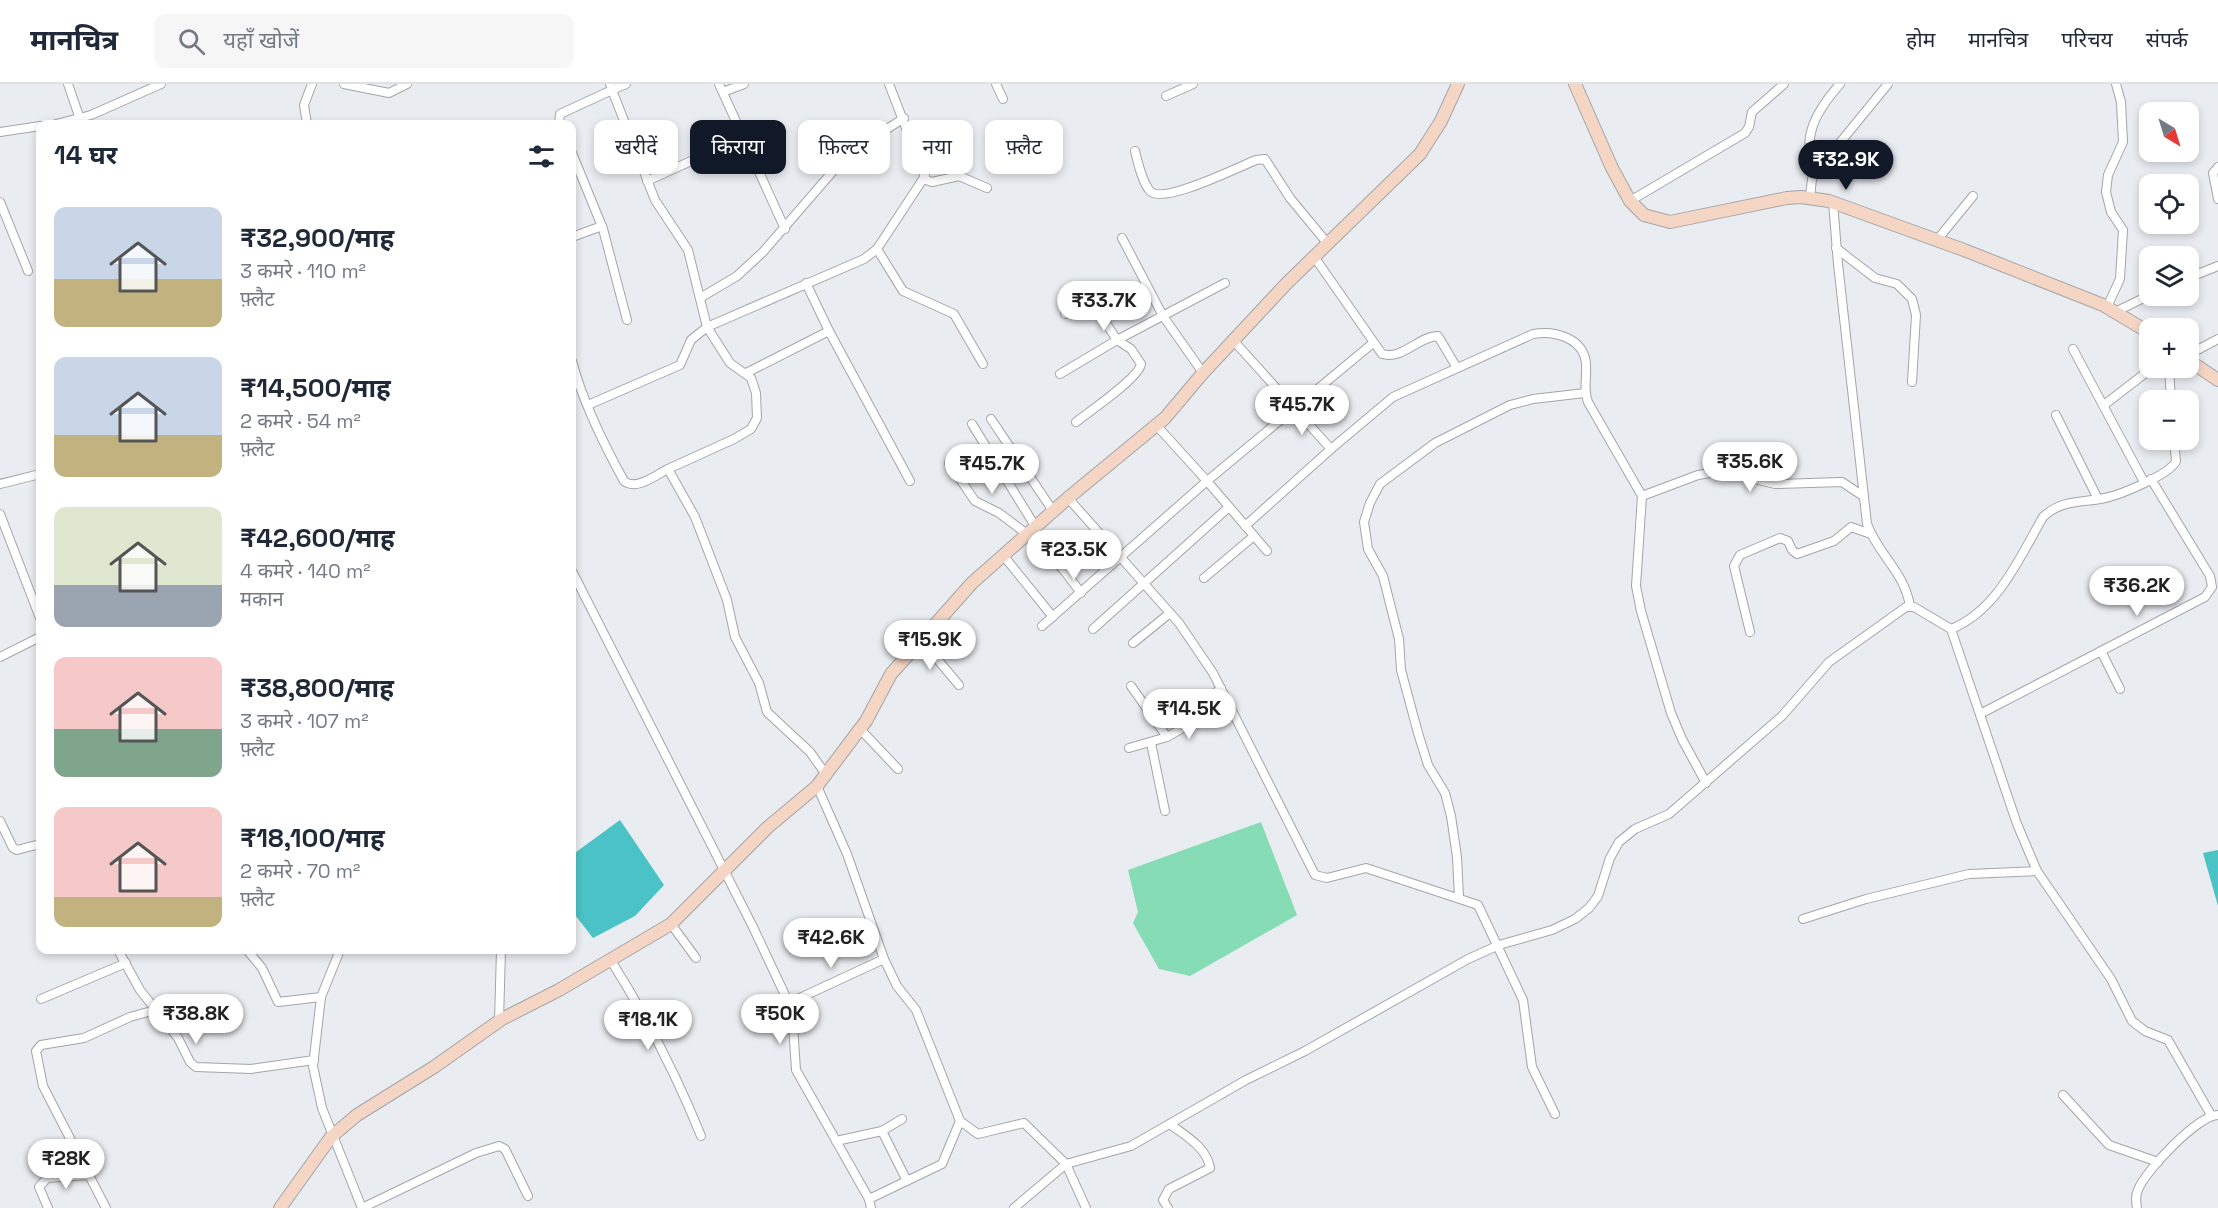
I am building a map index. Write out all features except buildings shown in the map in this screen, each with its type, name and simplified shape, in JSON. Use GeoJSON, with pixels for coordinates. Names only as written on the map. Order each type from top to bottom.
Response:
{"type":"FeatureCollection","features":[{"type":"Feature","properties":{"kind":"street"},"geometry":{"type":"LineString","coordinates":[[68,84],[80,119]]}},
{"type":"Feature","properties":{"kind":"street"},"geometry":{"type":"LineString","coordinates":[[75,120],[161,84]]}},
{"type":"Feature","properties":{"kind":"street"},"geometry":{"type":"LineString","coordinates":[[306,120],[304,105],[310,84]]}},
{"type":"Feature","properties":{"kind":"street"},"geometry":{"type":"LineString","coordinates":[[344,84],[389,93],[407,84]]}},
{"type":"Feature","properties":{"kind":"street"},"geometry":{"type":"LineString","coordinates":[[559,120],[560,114],[611,87],[626,84]]}},
{"type":"Feature","properties":{"kind":"street"},"geometry":{"type":"LineString","coordinates":[[736,120],[721,88],[744,84]]}},
{"type":"Feature","properties":{"kind":"street"},"geometry":{"type":"LineString","coordinates":[[890,84],[925,176],[932,182],[959,176],[987,188]]}},
{"type":"Feature","properties":{"kind":"street"},"geometry":{"type":"LineString","coordinates":[[996,84],[1003,99]]}},
{"type":"Feature","properties":{"kind":"street"},"geometry":{"type":"LineString","coordinates":[[1166,96],[1194,84]]}},
{"type":"Feature","properties":{"kind":"street"},"geometry":{"type":"LineString","coordinates":[[280,1208],[332,1137],[357,1115],[434,1067],[499,1021],[559,990],[671,924],[768,827],[817,786],[860,729],[891,674],[972,583],[1068,498],[1157,426],[1233,340],[1420,154],[1441,121],[1458,84]]}},
{"type":"Feature","properties":{"kind":"street"},"geometry":{"type":"LineString","coordinates":[[1575,84],[1630,201],[1644,215],[1670,222],[1787,198],[1810,197],[1833,202],[2112,309],[2139,326]]}},
{"type":"Feature","properties":{"kind":"street"},"geometry":{"type":"LineString","coordinates":[[1630,201],[1745,133],[1752,112],[1784,84]]}},
{"type":"Feature","properties":{"kind":"street"},"geometry":{"type":"LineString","coordinates":[[1816,172],[1809,159],[1807,147],[1811,132],[1828,97],[1840,84]]}},
{"type":"Feature","properties":{"kind":"street"},"geometry":{"type":"LineString","coordinates":[[2112,309],[2120,279],[2123,230],[2111,212],[2106,192],[2108,175],[2123,142],[2121,102],[2116,84]]}},
{"type":"Feature","properties":{"kind":"street"},"geometry":{"type":"LineString","coordinates":[[1810,197],[1812,179],[1816,172],[1884,86]]}},
{"type":"Feature","properties":{"kind":"street"},"geometry":{"type":"LineString","coordinates":[[576,385],[588,405],[603,442],[624,481],[629,485],[635,485],[751,429],[758,411],[756,393],[746,373],[730,363],[707,327],[688,250],[669,223],[647,181],[611,87]]}},
{"type":"Feature","properties":{"kind":"street"},"geometry":{"type":"LineString","coordinates":[[700,298],[737,276],[785,229],[847,155],[904,118]]}},
{"type":"Feature","properties":{"kind":"street"},"geometry":{"type":"LineString","coordinates":[[0,132],[36,127]]}},
{"type":"Feature","properties":{"kind":"street"},"geometry":{"type":"LineString","coordinates":[[1135,151],[1146,184],[1151,192],[1158,195],[1178,192],[1256,160],[1265,159],[1290,198],[1328,244]]}},
{"type":"Feature","properties":{"kind":"street"},"geometry":{"type":"LineString","coordinates":[[647,181],[690,161]]}},
{"type":"Feature","properties":{"kind":"street"},"geometry":{"type":"LineString","coordinates":[[576,163],[602,226],[627,320]]}},
{"type":"Feature","properties":{"kind":"street"},"geometry":{"type":"LineString","coordinates":[[2218,167],[2213,173],[2218,199]]}},
{"type":"Feature","properties":{"kind":"street"},"geometry":{"type":"LineString","coordinates":[[760,174],[785,229]]}},
{"type":"Feature","properties":{"kind":"street"},"geometry":{"type":"LineString","coordinates":[[588,405],[680,365],[691,340],[707,327],[864,259],[877,249],[925,176]]}},
{"type":"Feature","properties":{"kind":"street"},"geometry":{"type":"LineString","coordinates":[[1937,240],[1973,196]]}},
{"type":"Feature","properties":{"kind":"street"},"geometry":{"type":"LineString","coordinates":[[0,202],[28,271]]}},
{"type":"Feature","properties":{"kind":"street"},"geometry":{"type":"LineString","coordinates":[[1833,202],[1863,496],[1871,534],[1876,545],[1901,576],[1910,606],[1951,629],[2017,824],[2037,871],[2111,979],[2132,1021],[2145,1031],[2168,1040],[2215,1115],[2203,1120],[2158,1162],[2137,1190],[2137,1208]]}},
{"type":"Feature","properties":{"kind":"street"},"geometry":{"type":"LineString","coordinates":[[576,236],[602,226]]}},
{"type":"Feature","properties":{"kind":"street"},"geometry":{"type":"LineString","coordinates":[[1122,238],[1163,316],[1203,373]]}},
{"type":"Feature","properties":{"kind":"street"},"geometry":{"type":"LineString","coordinates":[[1836,248],[1875,278],[1897,284],[1912,299],[1916,315],[1912,382]]}},
{"type":"Feature","properties":{"kind":"street"},"geometry":{"type":"LineString","coordinates":[[877,249],[903,291],[954,314],[983,364]]}},
{"type":"Feature","properties":{"kind":"street"},"geometry":{"type":"LineString","coordinates":[[1315,258],[1382,354],[1388,356],[1438,336],[1457,368]]}},
{"type":"Feature","properties":{"kind":"street"},"geometry":{"type":"LineString","coordinates":[[2199,274],[2218,266]]}},
{"type":"Feature","properties":{"kind":"street"},"geometry":{"type":"LineString","coordinates":[[806,283],[829,331],[910,481]]}},
{"type":"Feature","properties":{"kind":"street"},"geometry":{"type":"LineString","coordinates":[[1060,374],[1117,340],[1225,283]]}},
{"type":"Feature","properties":{"kind":"street"},"geometry":{"type":"LineString","coordinates":[[2112,309],[2139,299]]}},
{"type":"Feature","properties":{"kind":"street"},"geometry":{"type":"LineString","coordinates":[[1065,314],[1087,301],[1092,302],[1117,340],[1131,349],[1141,364],[1141,368],[1076,422]]}},
{"type":"Feature","properties":{"kind":"street"},"geometry":{"type":"LineString","coordinates":[[746,373],[829,331]]}},
{"type":"Feature","properties":{"kind":"street"},"geometry":{"type":"LineString","coordinates":[[1245,526],[1393,397],[1533,334],[1549,331],[1562,334],[1578,347],[1584,356],[1585,393],[1642,496],[1636,586],[1641,611],[1671,713],[1706,783]]}},
{"type":"Feature","properties":{"kind":"street"},"geometry":{"type":"LineString","coordinates":[[2199,348],[2218,339]]}},
{"type":"Feature","properties":{"kind":"street"},"geometry":{"type":"LineString","coordinates":[[1233,340],[1331,449]]}},
{"type":"Feature","properties":{"kind":"street"},"geometry":{"type":"LineString","coordinates":[[1042,626],[1207,481],[1373,343]]}},
{"type":"Feature","properties":{"kind":"street"},"geometry":{"type":"LineString","coordinates":[[1980,714],[2205,597],[2212,587],[2210,576],[2147,481],[2073,349]]}},
{"type":"Feature","properties":{"kind":"street"},"geometry":{"type":"LineString","coordinates":[[2199,367],[2218,380]]}},
{"type":"Feature","properties":{"kind":"street"},"geometry":{"type":"LineString","coordinates":[[2104,405],[2139,378]]}},
{"type":"Feature","properties":{"kind":"street"},"geometry":{"type":"LineString","coordinates":[[1459,897],[1457,857],[1451,816],[1445,793],[1428,765],[1418,733],[1401,670],[1399,639],[1383,576],[1368,549],[1364,522],[1370,503],[1380,484],[1435,443],[1510,405],[1533,399],[1585,393]]}},
{"type":"Feature","properties":{"kind":"street"},"geometry":{"type":"LineString","coordinates":[[2056,415],[2098,499]]}},
{"type":"Feature","properties":{"kind":"street"},"geometry":{"type":"LineString","coordinates":[[991,419],[1053,511]]}},
{"type":"Feature","properties":{"kind":"street"},"geometry":{"type":"LineString","coordinates":[[972,424],[1031,530],[1081,593]]}},
{"type":"Feature","properties":{"kind":"street"},"geometry":{"type":"LineString","coordinates":[[1157,426],[1268,551]]}},
{"type":"Feature","properties":{"kind":"street"},"geometry":{"type":"LineString","coordinates":[[1951,629],[1968,620],[1996,593],[2043,517],[2051,509],[2071,502],[2117,494],[2147,481],[2174,467],[2174,450]]}},
{"type":"Feature","properties":{"kind":"street"},"geometry":{"type":"LineString","coordinates":[[949,463],[975,501],[1031,530]]}},
{"type":"Feature","properties":{"kind":"street"},"geometry":{"type":"LineString","coordinates":[[668,469],[695,517],[727,600],[735,637],[759,683],[767,712],[810,752],[826,776]]}},
{"type":"Feature","properties":{"kind":"street"},"geometry":{"type":"LineString","coordinates":[[1642,496],[1698,475],[1722,471],[1775,484],[1842,482],[1863,496]]}},
{"type":"Feature","properties":{"kind":"street"},"geometry":{"type":"LineString","coordinates":[[0,484],[36,475]]}},
{"type":"Feature","properties":{"kind":"street"},"geometry":{"type":"LineString","coordinates":[[1068,498],[1186,632],[1221,688],[1315,875],[1327,878],[1366,868],[1478,904],[1523,1000],[1532,1067],[1555,1114]]}},
{"type":"Feature","properties":{"kind":"street"},"geometry":{"type":"LineString","coordinates":[[1093,628],[1229,507]]}},
{"type":"Feature","properties":{"kind":"street"},"geometry":{"type":"LineString","coordinates":[[0,514],[36,608]]}},
{"type":"Feature","properties":{"kind":"street"},"geometry":{"type":"LineString","coordinates":[[1750,632],[1734,566],[1740,555],[1780,538],[1785,538],[1797,554],[1834,541],[1851,527],[1871,534]]}},
{"type":"Feature","properties":{"kind":"street"},"geometry":{"type":"LineString","coordinates":[[1204,578],[1254,536]]}},
{"type":"Feature","properties":{"kind":"street"},"geometry":{"type":"LineString","coordinates":[[1003,555],[1053,616]]}},
{"type":"Feature","properties":{"kind":"street"},"geometry":{"type":"LineString","coordinates":[[576,579],[724,869],[789,1003],[793,1017],[796,1070],[870,1204],[907,1180],[942,1164],[960,1121]]}},
{"type":"Feature","properties":{"kind":"street"},"geometry":{"type":"LineString","coordinates":[[1014,1208],[1066,1164],[1131,1146],[1468,959],[1499,945],[1552,930],[1582,913],[1598,896],[1610,858],[1619,842],[1635,829],[1669,814],[1782,716],[1834,658],[1900,610],[1910,606]]}},
{"type":"Feature","properties":{"kind":"street"},"geometry":{"type":"LineString","coordinates":[[1134,643],[1170,613]]}},
{"type":"Feature","properties":{"kind":"street"},"geometry":{"type":"LineString","coordinates":[[0,657],[36,639]]}},
{"type":"Feature","properties":{"kind":"street"},"geometry":{"type":"LineString","coordinates":[[921,640],[959,685]]}},
{"type":"Feature","properties":{"kind":"street"},"geometry":{"type":"LineString","coordinates":[[2101,651],[2120,689]]}},
{"type":"Feature","properties":{"kind":"street"},"geometry":{"type":"LineString","coordinates":[[1131,686],[1167,737]]}},
{"type":"Feature","properties":{"kind":"street"},"geometry":{"type":"LineString","coordinates":[[1130,748],[1167,737],[1190,724],[1201,705],[1221,688]]}},
{"type":"Feature","properties":{"kind":"street"},"geometry":{"type":"LineString","coordinates":[[860,729],[898,769]]}},
{"type":"Feature","properties":{"kind":"street"},"geometry":{"type":"LineString","coordinates":[[1151,743],[1165,811]]}},
{"type":"Feature","properties":{"kind":"street"},"geometry":{"type":"LineString","coordinates":[[817,786],[850,862],[884,959],[897,987],[916,1010],[960,1121],[978,1134],[1024,1123],[1066,1164],[1086,1208]]}},
{"type":"Feature","properties":{"kind":"street"},"geometry":{"type":"LineString","coordinates":[[0,821],[17,850],[36,845]]}},
{"type":"Feature","properties":{"kind":"street"},"geometry":{"type":"LineString","coordinates":[[1803,919],[1866,899],[1949,878],[1990,872],[2037,871]]}},
{"type":"Feature","properties":{"kind":"street"},"geometry":{"type":"LineString","coordinates":[[671,924],[696,958]]}},
{"type":"Feature","properties":{"kind":"street"},"geometry":{"type":"LineString","coordinates":[[120,954],[155,1010],[178,1038],[190,1062],[196,1067],[251,1069],[314,1060]]}},
{"type":"Feature","properties":{"kind":"street"},"geometry":{"type":"LineString","coordinates":[[250,954],[262,968],[278,1002],[321,997]]}},
{"type":"Feature","properties":{"kind":"street"},"geometry":{"type":"LineString","coordinates":[[338,954],[321,997],[314,1060],[317,1095],[362,1208],[476,1153],[499,1146],[505,1149],[528,1196]]}},
{"type":"Feature","properties":{"kind":"street"},"geometry":{"type":"LineString","coordinates":[[499,1021],[501,954]]}},
{"type":"Feature","properties":{"kind":"street"},"geometry":{"type":"LineString","coordinates":[[609,959],[635,999],[678,1078],[701,1136]]}},
{"type":"Feature","properties":{"kind":"street"},"geometry":{"type":"LineString","coordinates":[[789,1003],[884,959]]}},
{"type":"Feature","properties":{"kind":"street"},"geometry":{"type":"LineString","coordinates":[[41,999],[126,963]]}},
{"type":"Feature","properties":{"kind":"street"},"geometry":{"type":"LineString","coordinates":[[106,1208],[43,1086],[36,1051],[41,1045],[84,1038],[130,1017],[155,1010]]}},
{"type":"Feature","properties":{"kind":"street"},"geometry":{"type":"LineString","coordinates":[[2063,1095],[2109,1145],[2158,1162]]}},
{"type":"Feature","properties":{"kind":"street"},"geometry":{"type":"LineString","coordinates":[[836,1141],[882,1131],[902,1119]]}},
{"type":"Feature","properties":{"kind":"street"},"geometry":{"type":"LineString","coordinates":[[1168,1208],[1163,1200],[1169,1189],[1210,1168],[1209,1161],[1192,1139],[1170,1124]]}},
{"type":"Feature","properties":{"kind":"street"},"geometry":{"type":"LineString","coordinates":[[882,1131],[907,1180]]}},
{"type":"Feature","properties":{"kind":"street"},"geometry":{"type":"LineString","coordinates":[[48,1208],[39,1187],[42,1181],[47,1178],[90,1175]]}},
{"type":"Feature","properties":{"kind":"green space"},"geometry":{"type":"Polygon","coordinates":[[[1261,822],[1297,915],[1190,976],[1159,969],[1133,923],[1138,912],[1128,870],[1261,822]]]}},
{"type":"Feature","properties":{"kind":"water"},"geometry":{"type":"Polygon","coordinates":[[[620,820],[664,885],[635,916],[593,938],[576,916],[576,852],[620,820]]]}},
{"type":"Feature","properties":{"kind":"water"},"geometry":{"type":"Polygon","coordinates":[[[2218,850],[2218,906],[2203,853],[2218,850]]]}}]}
